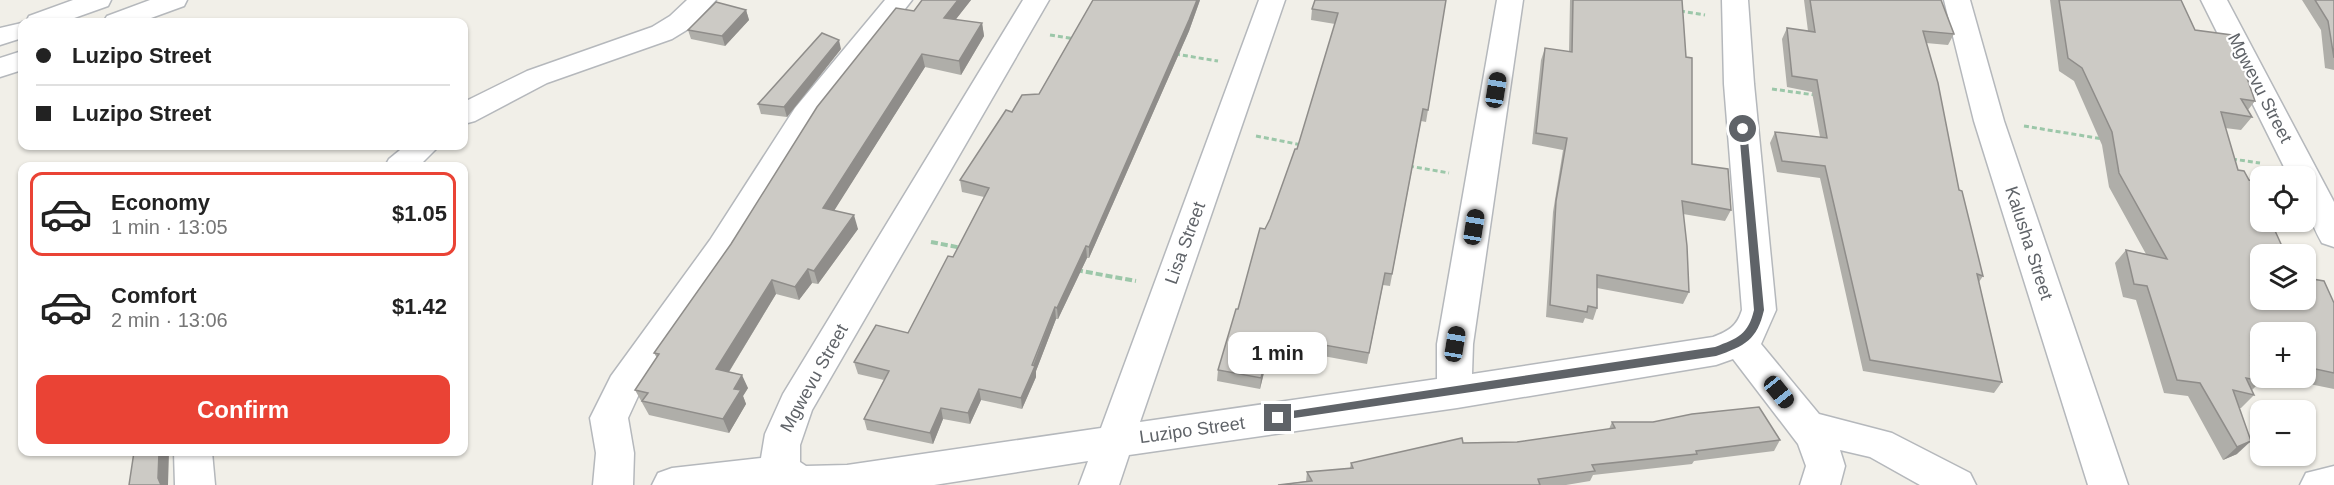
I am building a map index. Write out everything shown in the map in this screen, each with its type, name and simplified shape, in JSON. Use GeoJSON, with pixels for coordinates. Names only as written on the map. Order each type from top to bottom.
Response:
{"type":"FeatureCollection","features":[{"type":"Feature","properties":{"kind":"street"},"geometry":{"type":"LineString","coordinates":[[50,18],[99,0]]}},
{"type":"Feature","properties":{"kind":"street"},"geometry":{"type":"LineString","coordinates":[[127,18],[174,0]]}},
{"type":"Feature","properties":{"kind":"street"},"geometry":{"type":"LineString","coordinates":[[468,112],[537,77],[662,33],[680,22],[703,0]]}},
{"type":"Feature","properties":{"kind":"street"},"geometry":{"type":"LineString","coordinates":[[613,485],[615,453],[609,418],[624,386],[722,248],[806,115],[899,0]]}},
{"type":"Feature","properties":{"kind":"street","name":"Mgwevu Street"},"geometry":{"type":"LineString","coordinates":[[784,469],[780,453],[781,437],[796,405],[1036,0]]}},
{"type":"Feature","properties":{"kind":"street","name":"Lisa Street"},"geometry":{"type":"LineString","coordinates":[[1098,485],[1272,0]]}},
{"type":"Feature","properties":{"kind":"street"},"geometry":{"type":"LineString","coordinates":[[1457,393],[1454,373],[1455,344],[1510,0]]}},
{"type":"Feature","properties":{"kind":"street","name":"Kalusha Street"},"geometry":{"type":"LineString","coordinates":[[1957,0],[1989,121],[2108,485]]}},
{"type":"Feature","properties":{"kind":"street","name":"Mgwevu Street"},"geometry":{"type":"LineString","coordinates":[[2214,0],[2299,166]]}},
{"type":"Feature","properties":{"kind":"street"},"geometry":{"type":"LineString","coordinates":[[1735,9],[1739,84],[1759,310],[1754,329],[1739,342],[1806,426],[1819,447],[1825,465],[1824,477],[1820,485]]}},
{"type":"Feature","properties":{"kind":"street"},"geometry":{"type":"LineString","coordinates":[[0,37],[18,30]]}},
{"type":"Feature","properties":{"kind":"street"},"geometry":{"type":"LineString","coordinates":[[0,69],[18,62]]}},
{"type":"Feature","properties":{"kind":"street"},"geometry":{"type":"LineString","coordinates":[[405,162],[419,150]]}},
{"type":"Feature","properties":{"kind":"street","name":"Mgwevu Street"},"geometry":{"type":"LineString","coordinates":[[2316,199],[2334,235]]}},
{"type":"Feature","properties":{"kind":"street","name":"Luzipo Street"},"geometry":{"type":"LineString","coordinates":[[1115,440],[1457,393],[1716,351],[1739,342]]}},
{"type":"Feature","properties":{"kind":"street"},"geometry":{"type":"LineString","coordinates":[[1806,426],[1879,444],[1956,485]]}},
{"type":"Feature","properties":{"kind":"street"},"geometry":{"type":"LineString","coordinates":[[672,485],[753,476],[784,469],[795,480],[816,483],[847,482],[1115,440]]}},
{"type":"Feature","properties":{"kind":"street"},"geometry":{"type":"LineString","coordinates":[[193,456],[195,485]]}},
{"type":"Feature","properties":{"kind":"street"},"geometry":{"type":"LineString","coordinates":[[2320,485],[2334,483]]}},
{"type":"Feature","properties":{"kind":"path"},"geometry":{"type":"LineString","coordinates":[[1678,11],[1735,9]]}},
{"type":"Feature","properties":{"kind":"path"},"geometry":{"type":"LineString","coordinates":[[1019,30],[1086,40]]}},
{"type":"Feature","properties":{"kind":"path"},"geometry":{"type":"LineString","coordinates":[[1169,54],[1248,66]]}},
{"type":"Feature","properties":{"kind":"path"},"geometry":{"type":"LineString","coordinates":[[1739,84],[1818,95]]}},
{"type":"Feature","properties":{"kind":"path"},"geometry":{"type":"LineString","coordinates":[[1989,121],[2111,140]]}},
{"type":"Feature","properties":{"kind":"path"},"geometry":{"type":"LineString","coordinates":[[1226,130],[1307,146]]}},
{"type":"Feature","properties":{"kind":"path"},"geometry":{"type":"LineString","coordinates":[[2231,159],[2263,166]]}},
{"type":"Feature","properties":{"kind":"path"},"geometry":{"type":"LineString","coordinates":[[1400,164],[1482,180]]}},
{"type":"Feature","properties":{"kind":"path"},"geometry":{"type":"LineString","coordinates":[[898,236],[966,249]]}},
{"type":"Feature","properties":{"kind":"path"},"geometry":{"type":"LineString","coordinates":[[1067,268],[1169,287]]}},
{"type":"Feature","properties":{"kind":"building"},"geometry":{"type":"Polygon","coordinates":[[[922,0],[958,0],[944,18],[982,23],[959,61],[922,54],[823,208],[854,215],[814,271],[808,269],[795,287],[772,280],[716,369],[742,375],[734,389],[741,390],[723,419],[642,401],[648,393],[635,390],[659,354],[654,353],[731,244],[817,107],[896,8],[914,11],[922,0]]]}},
{"type":"Feature","properties":{"kind":"building"},"geometry":{"type":"Polygon","coordinates":[[[1093,0],[1197,0],[1089,247],[1086,246],[1057,308],[1055,307],[1032,365],[1035,366],[1021,398],[979,389],[968,413],[941,408],[930,433],[864,419],[889,371],[854,362],[876,325],[908,333],[948,256],[953,257],[989,188],[960,180],[1006,110],[1012,112],[1022,95],[1039,94],[1093,0]]]}},
{"type":"Feature","properties":{"kind":"building"},"geometry":{"type":"Polygon","coordinates":[[[1315,0],[1446,0],[1428,110],[1423,109],[1392,274],[1385,273],[1369,353],[1302,341],[1301,346],[1271,340],[1261,378],[1218,370],[1236,309],[1238,309],[1260,228],[1265,229],[1270,219],[1295,149],[1297,149],[1338,13],[1312,9],[1315,0]]]}},
{"type":"Feature","properties":{"kind":"building"},"geometry":{"type":"Polygon","coordinates":[[[1573,0],[1682,0],[1686,57],[1692,58],[1692,164],[1728,169],[1731,210],[1682,201],[1689,292],[1597,275],[1597,308],[1588,306],[1587,312],[1550,305],[1556,201],[1567,138],[1536,133],[1545,48],[1572,52],[1573,0]]]}},
{"type":"Feature","properties":{"kind":"building"},"geometry":{"type":"Polygon","coordinates":[[[1810,0],[1941,0],[1954,34],[1923,31],[1938,83],[1959,190],[1962,191],[1983,276],[1977,274],[2002,382],[1870,360],[1825,166],[1782,161],[1775,132],[1827,138],[1817,80],[1792,76],[1787,28],[1815,32],[1810,0]]]}},
{"type":"Feature","properties":{"kind":"building"},"geometry":{"type":"Polygon","coordinates":[[[2059,0],[2181,0],[2195,30],[2232,35],[2255,101],[2241,99],[2252,117],[2221,112],[2238,170],[2244,171],[2250,180],[2250,232],[2276,232],[2281,244],[2250,244],[2250,310],[2316,310],[2316,280],[2324,281],[2334,303],[2334,373],[2316,369],[2316,322],[2250,322],[2250,379],[2246,378],[2254,395],[2233,390],[2250,441],[2237,447],[2200,383],[2177,380],[2147,286],[2134,284],[2126,250],[2167,259],[2119,173],[2112,132],[2082,68],[2068,58],[2059,0]]]}},
{"type":"Feature","properties":{"kind":"building"},"geometry":{"type":"Polygon","coordinates":[[[2315,0],[2334,0],[2334,58],[2328,21],[2315,0]]]}},
{"type":"Feature","properties":{"kind":"building"},"geometry":{"type":"Polygon","coordinates":[[[716,2],[746,10],[722,36],[688,30],[716,2]]]}},
{"type":"Feature","properties":{"kind":"building"},"geometry":{"type":"Polygon","coordinates":[[[822,33],[839,40],[784,107],[758,104],[822,33]]]}},
{"type":"Feature","properties":{"kind":"building"},"geometry":{"type":"Polygon","coordinates":[[[1759,407],[1780,440],[1696,451],[1697,454],[1592,465],[1595,471],[1538,479],[1540,485],[1278,485],[1312,481],[1307,472],[1353,468],[1351,463],[1462,438],[1463,443],[1517,442],[1615,428],[1612,422],[1653,422],[1692,414],[1759,407]]]}},
{"type":"Feature","properties":{"kind":"building"},"geometry":{"type":"Polygon","coordinates":[[[133,456],[159,456],[158,478],[161,485],[129,485],[133,456]]]}},
{"type":"Feature","properties":{"kind":"route"},"geometry":{"type":"LineString","coordinates":[[1278,418],[1457,393],[1716,351],[1739,342],[1754,329],[1759,310],[1743,129]]}}]}
